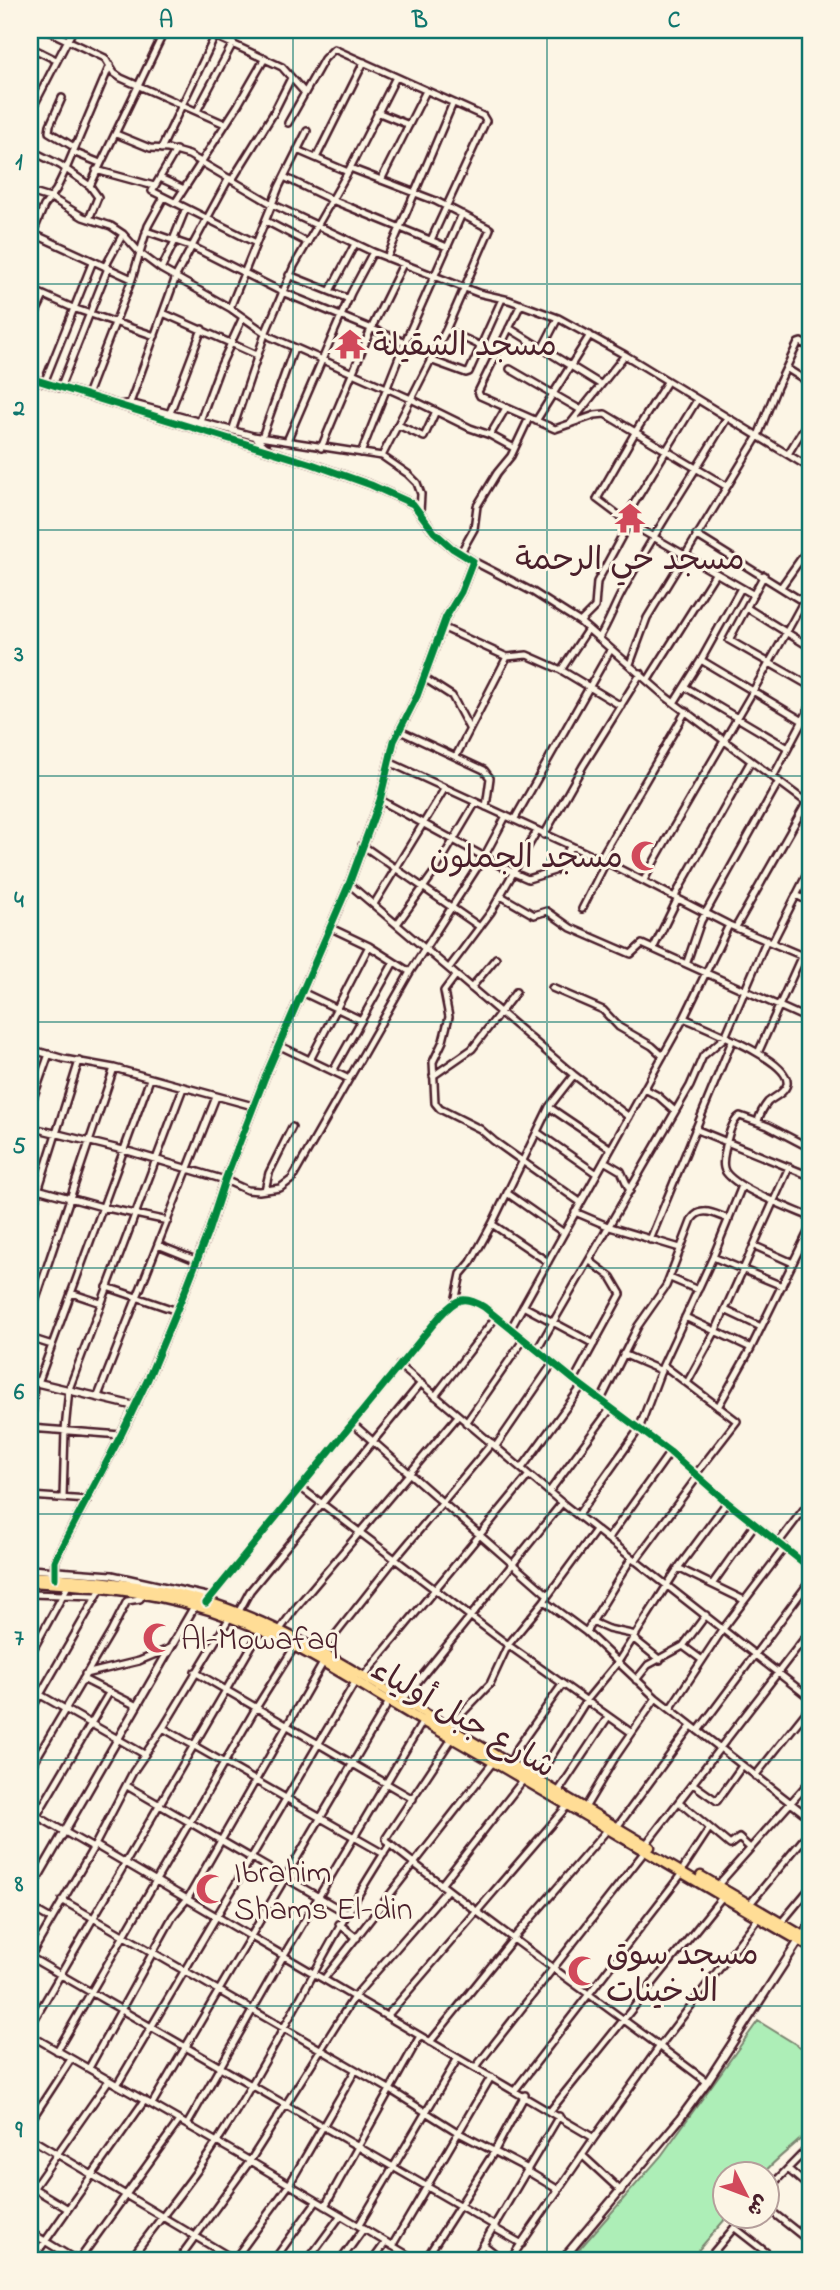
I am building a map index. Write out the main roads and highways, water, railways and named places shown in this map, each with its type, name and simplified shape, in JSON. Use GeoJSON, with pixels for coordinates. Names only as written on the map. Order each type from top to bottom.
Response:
{"type":"FeatureCollection","features":[{"type":"Feature","properties":{"kind":"main road","name":"شارع جبل أولياء"},"geometry":{"type":"LineString","coordinates":[[30,1576],[55,1574],[131,1584],[202,1602],[279,1631],[321,1653],[423,1721],[646,1847],[759,1917],[804,1939]]}},
{"type":"Feature","properties":{"kind":"main road","name":"شارع جبل أولياء"},"geometry":{"type":"LineString","coordinates":[[30,1582],[102,1587],[202,1602]]}},
{"type":"Feature","properties":{"kind":"main road","name":"شارع جبل أولياء"},"geometry":{"type":"LineString","coordinates":[[234,1615],[323,1663],[359,1679]]}},
{"type":"Feature","properties":{"kind":"main road","name":"شارع جبل أولياء"},"geometry":{"type":"LineString","coordinates":[[391,1698],[403,1700],[449,1727],[585,1808],[595,1818]]}},
{"type":"Feature","properties":{"kind":"main road","name":"شارع جبل أولياء"},"geometry":{"type":"LineString","coordinates":[[683,1869],[781,1923],[804,1939],[810,1947]]}},
{"type":"Feature","properties":{"kind":"place","name":"مسجد الشقيلة"},"geometry":{"type":"Point","coordinates":[350,344]}},
{"type":"Feature","properties":{"kind":"place","name":"مسجد حي الرحمة"},"geometry":{"type":"Point","coordinates":[630,518]}},
{"type":"Feature","properties":{"kind":"place","name":"مسجد الجملون"},"geometry":{"type":"Point","coordinates":[646,856]}},
{"type":"Feature","properties":{"kind":"place","name":"Al-Mowafaq"},"geometry":{"type":"Point","coordinates":[158,1638]}},
{"type":"Feature","properties":{"kind":"place","name":"Ibrahim Shams El-din"},"geometry":{"type":"Point","coordinates":[211,1889]}},
{"type":"Feature","properties":{"kind":"place","name":"مسجد سوق الدخينات"},"geometry":{"type":"Point","coordinates":[583,1971]}}]}
